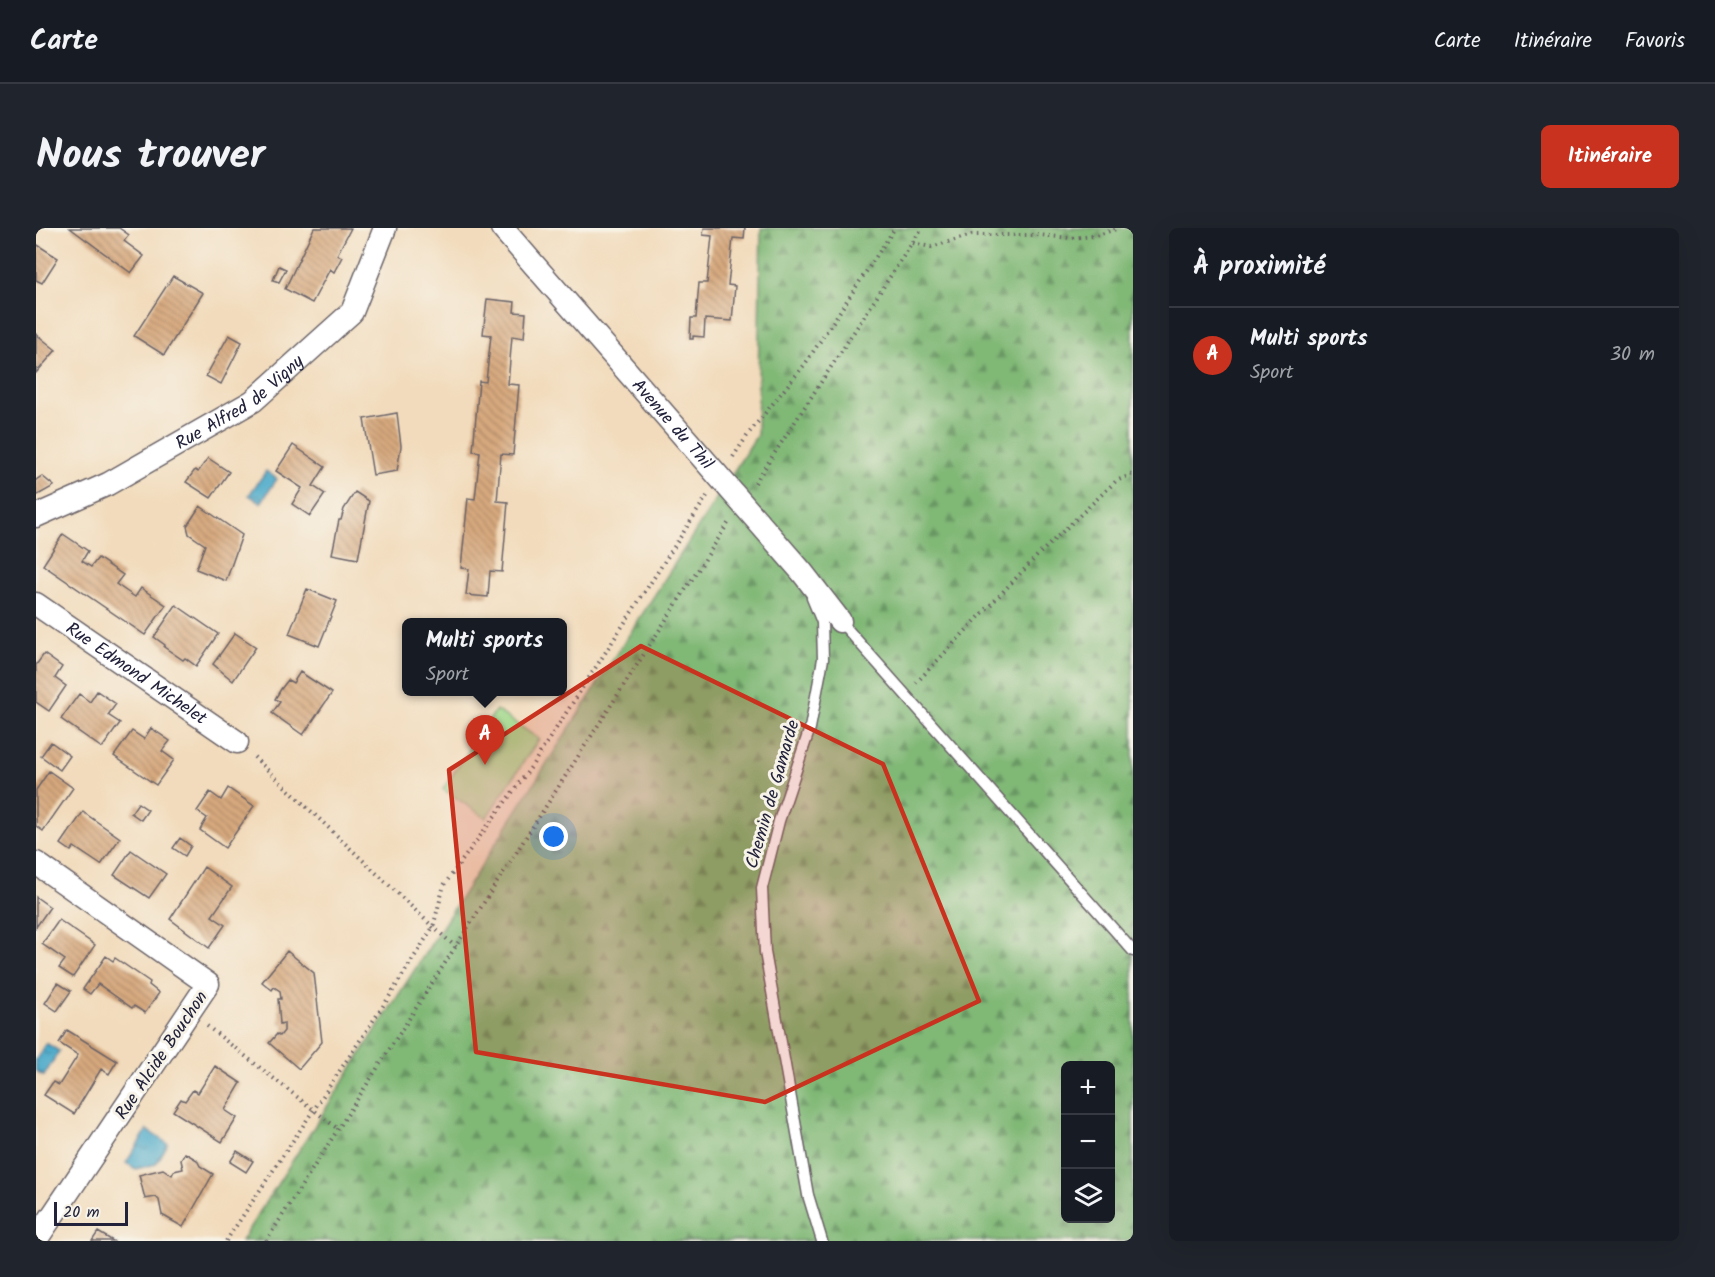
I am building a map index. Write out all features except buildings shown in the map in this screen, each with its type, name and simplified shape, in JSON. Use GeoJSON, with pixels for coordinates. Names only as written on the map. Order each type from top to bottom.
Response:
{"type":"FeatureCollection","features":[{"type":"Feature","properties":{"kind":"street","name":"Rue Alfred de Vigny"},"geometry":{"type":"LineString","coordinates":[[36,516],[108,484],[253,401],[352,312],[385,228]]}},
{"type":"Feature","properties":{"kind":"street","name":"Avenue du Thil"},"geometry":{"type":"LineString","coordinates":[[502,228],[802,572],[840,621]]}},
{"type":"Feature","properties":{"kind":"street","name":"Rue Edmond Michelet"},"geometry":{"type":"LineString","coordinates":[[36,604],[237,742]]}},
{"type":"Feature","properties":{"kind":"street","name":"Rue Alcide Bouchon"},"geometry":{"type":"LineString","coordinates":[[36,863],[208,984],[36,1240]]}},
{"type":"Feature","properties":{"kind":"lane","name":"Chemin de Gamarde"},"geometry":{"type":"LineString","coordinates":[[802,572],[822,622],[823,659],[810,728],[778,821],[762,888],[767,964],[808,1195],[822,1241]]}},
{"type":"Feature","properties":{"kind":"lane"},"geometry":{"type":"LineString","coordinates":[[840,621],[1133,951]]}},
{"type":"Feature","properties":{"kind":"lane"},"geometry":{"type":"LineString","coordinates":[[1119,935],[1133,939]]}},
{"type":"Feature","properties":{"kind":"path"},"geometry":{"type":"LineString","coordinates":[[226,1241],[433,927],[444,885],[531,767],[718,478],[749,433],[806,364],[895,228]]}},
{"type":"Feature","properties":{"kind":"path"},"geometry":{"type":"LineString","coordinates":[[266,1241],[741,504],[922,228]]}},
{"type":"Feature","properties":{"kind":"path"},"geometry":{"type":"LineString","coordinates":[[913,243],[931,247],[972,235],[1039,235],[1070,238],[1095,236],[1119,228]]}},
{"type":"Feature","properties":{"kind":"path"},"geometry":{"type":"LineString","coordinates":[[905,694],[1039,554],[1116,481],[1133,474]]}},
{"type":"Feature","properties":{"kind":"path"},"geometry":{"type":"LineString","coordinates":[[237,742],[456,947]]}},
{"type":"Feature","properties":{"kind":"path"},"geometry":{"type":"LineString","coordinates":[[190,1013],[338,1130]]}},
{"type":"Feature","properties":{"kind":"highlighted area"},"geometry":{"type":"Polygon","coordinates":[[[641,646],[883,764],[979,1001],[765,1102],[476,1052],[449,770],[641,646]]]}},
{"type":"Feature","properties":{"kind":"green space"},"geometry":{"type":"Polygon","coordinates":[[[761,228],[1133,228],[1133,1241],[241,1241],[757,435],[761,228]]]}},
{"type":"Feature","properties":{"kind":"green space"},"geometry":{"type":"Polygon","coordinates":[[[496,710],[539,739],[486,818],[443,789],[496,710]]]}},
{"type":"Feature","properties":{"kind":"water"},"geometry":{"type":"Polygon","coordinates":[[[266,471],[277,479],[261,503],[249,495],[266,471]]]}},
{"type":"Feature","properties":{"kind":"water"},"geometry":{"type":"Polygon","coordinates":[[[46,1043],[59,1051],[44,1076],[36,1071],[36,1060],[46,1043]]]}},
{"type":"Feature","properties":{"kind":"water"},"geometry":{"type":"Polygon","coordinates":[[[147,1130],[168,1144],[156,1164],[136,1169],[126,1163],[147,1130]]]}},
{"type":"Feature","properties":{"kind":"place","name":"Multi sports"},"geometry":{"type":"Point","coordinates":[485,765]}}]}
